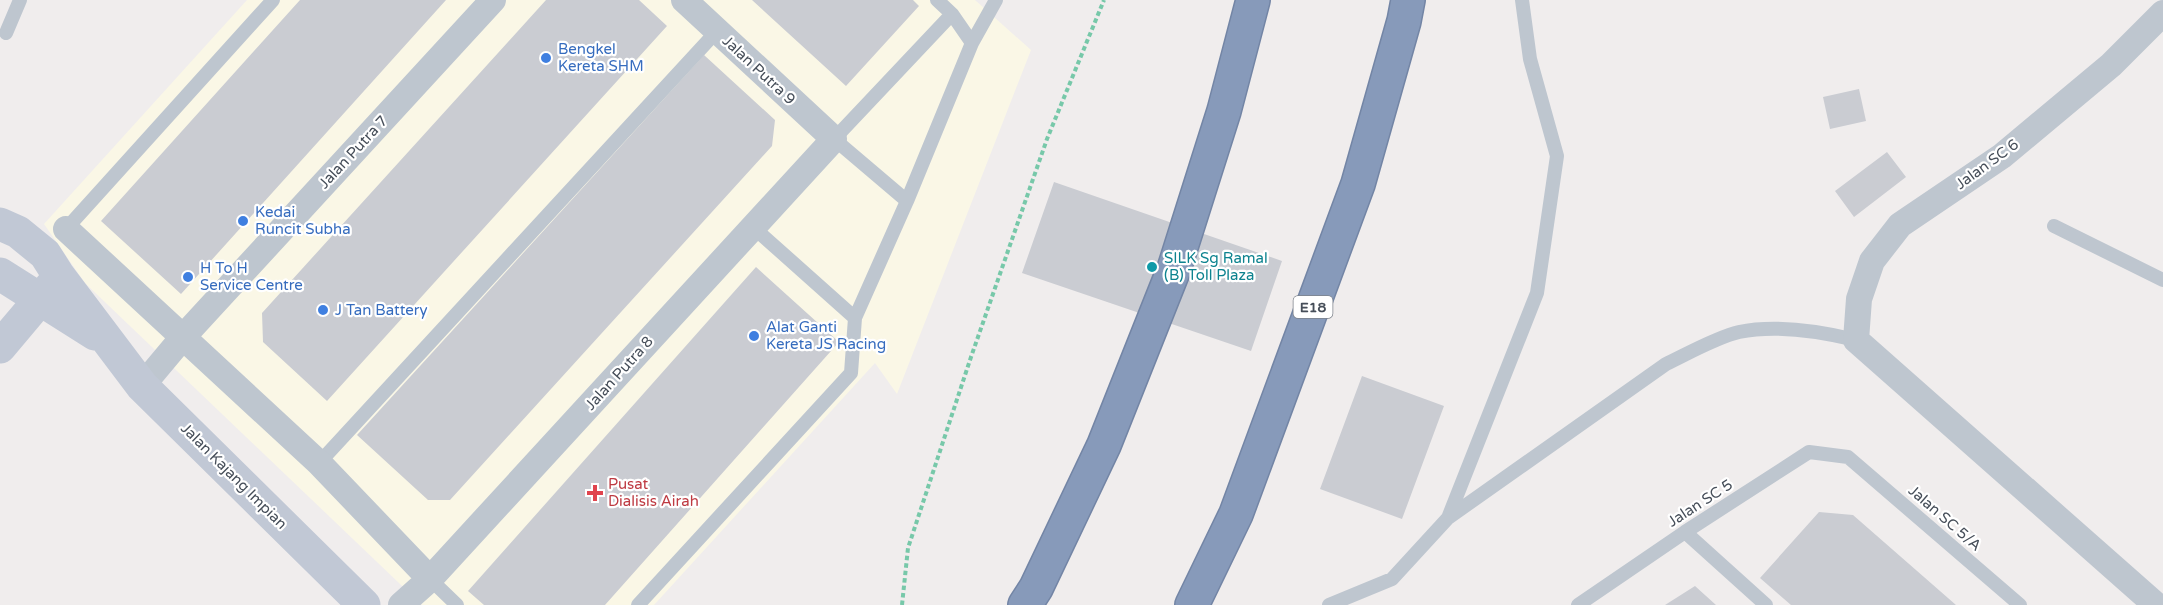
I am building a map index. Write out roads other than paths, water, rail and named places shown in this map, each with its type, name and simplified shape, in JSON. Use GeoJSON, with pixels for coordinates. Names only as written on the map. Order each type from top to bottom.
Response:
{"type":"FeatureCollection","features":[{"type":"Feature","properties":{"kind":"highway"},"geometry":{"type":"LineString","coordinates":[[1025,605],[1036,588],[1104,445],[1174,269],[1224,111],[1253,0]]}},
{"type":"Feature","properties":{"kind":"highway","name":"E18"},"geometry":{"type":"LineString","coordinates":[[1192,605],[1236,514],[1358,184],[1408,0]]}},
{"type":"Feature","properties":{"kind":"street","name":"Jalan Putra 7"},"geometry":{"type":"LineString","coordinates":[[142,386],[183,337],[493,0]]}},
{"type":"Feature","properties":{"kind":"street","name":"Jalan Putra 9"},"geometry":{"type":"LineString","coordinates":[[684,0],[834,139]]}},
{"type":"Feature","properties":{"kind":"street","name":"Jalan SC 6"},"geometry":{"type":"LineString","coordinates":[[1856,340],[1859,299],[1872,261],[1900,225],[2002,156],[2111,65],[2163,13]]}},
{"type":"Feature","properties":{"kind":"street","name":"Jalan Putra 8"},"geometry":{"type":"LineString","coordinates":[[401,605],[430,579],[834,139]]}},
{"type":"Feature","properties":{"kind":"street","name":"Jalan Kajang Impian"},"geometry":{"type":"LineString","coordinates":[[0,224],[18,232],[33,278],[109,342],[142,386],[364,605]]}},
{"type":"Feature","properties":{"kind":"street"},"geometry":{"type":"LineString","coordinates":[[66,229],[319,463],[430,579]]}},
{"type":"Feature","properties":{"kind":"street"},"geometry":{"type":"LineString","coordinates":[[0,312],[33,278]]}},
{"type":"Feature","properties":{"kind":"street"},"geometry":{"type":"LineString","coordinates":[[0,347],[33,278]]}},
{"type":"Feature","properties":{"kind":"street"},"geometry":{"type":"LineString","coordinates":[[1856,340],[2156,605]]}},
{"type":"Feature","properties":{"kind":"lane"},"geometry":{"type":"LineString","coordinates":[[6,33],[20,0]]}},
{"type":"Feature","properties":{"kind":"lane"},"geometry":{"type":"LineString","coordinates":[[66,229],[273,0]]}},
{"type":"Feature","properties":{"kind":"lane"},"geometry":{"type":"LineString","coordinates":[[937,0],[952,14],[972,43]]}},
{"type":"Feature","properties":{"kind":"lane"},"geometry":{"type":"LineString","coordinates":[[638,605],[851,373],[855,318],[907,201],[972,43],[996,0]]}},
{"type":"Feature","properties":{"kind":"lane"},"geometry":{"type":"LineString","coordinates":[[1448,518],[1537,293],[1557,156],[1530,59],[1522,0]]}},
{"type":"Feature","properties":{"kind":"lane"},"geometry":{"type":"LineString","coordinates":[[907,201],[834,139],[952,14]]}},
{"type":"Feature","properties":{"kind":"lane"},"geometry":{"type":"LineString","coordinates":[[319,463],[717,31]]}},
{"type":"Feature","properties":{"kind":"lane"},"geometry":{"type":"LineString","coordinates":[[2054,226],[2163,280]]}},
{"type":"Feature","properties":{"kind":"lane"},"geometry":{"type":"LineString","coordinates":[[753,227],[855,318]]}},
{"type":"Feature","properties":{"kind":"lane"},"geometry":{"type":"LineString","coordinates":[[1329,605],[1392,579],[1448,518],[1665,364],[1739,332],[1780,329],[1818,330],[1856,340]]}},
{"type":"Feature","properties":{"kind":"lane","name":"Jalan SC 5"},"geometry":{"type":"LineString","coordinates":[[1578,605],[1809,452],[1848,457]]}},
{"type":"Feature","properties":{"kind":"lane","name":"Jalan SC 5/A"},"geometry":{"type":"LineString","coordinates":[[1848,457],[2020,605]]}},
{"type":"Feature","properties":{"kind":"lane"},"geometry":{"type":"LineString","coordinates":[[1685,532],[1766,605]]}},
{"type":"Feature","properties":{"kind":"lane"},"geometry":{"type":"LineString","coordinates":[[430,579],[457,605]]}},
{"type":"Feature","properties":{"kind":"place","name":"Bengkel Kereta SHM"},"geometry":{"type":"Point","coordinates":[546,58]}},
{"type":"Feature","properties":{"kind":"place","name":"Kedai Runcit Subha"},"geometry":{"type":"Point","coordinates":[243,221]}},
{"type":"Feature","properties":{"kind":"place","name":"SILK Sg Ramal (B) Toll Plaza"},"geometry":{"type":"Point","coordinates":[1152,267]}},
{"type":"Feature","properties":{"kind":"place","name":"H To H Service Centre"},"geometry":{"type":"Point","coordinates":[188,277]}},
{"type":"Feature","properties":{"kind":"place","name":"J Tan Battery"},"geometry":{"type":"Point","coordinates":[323,310]}},
{"type":"Feature","properties":{"kind":"place","name":"Alat Ganti Kereta JS Racing"},"geometry":{"type":"Point","coordinates":[754,336]}},
{"type":"Feature","properties":{"kind":"place","name":"Pusat Dialisis Airah"},"geometry":{"type":"Point","coordinates":[595,493]}}]}
